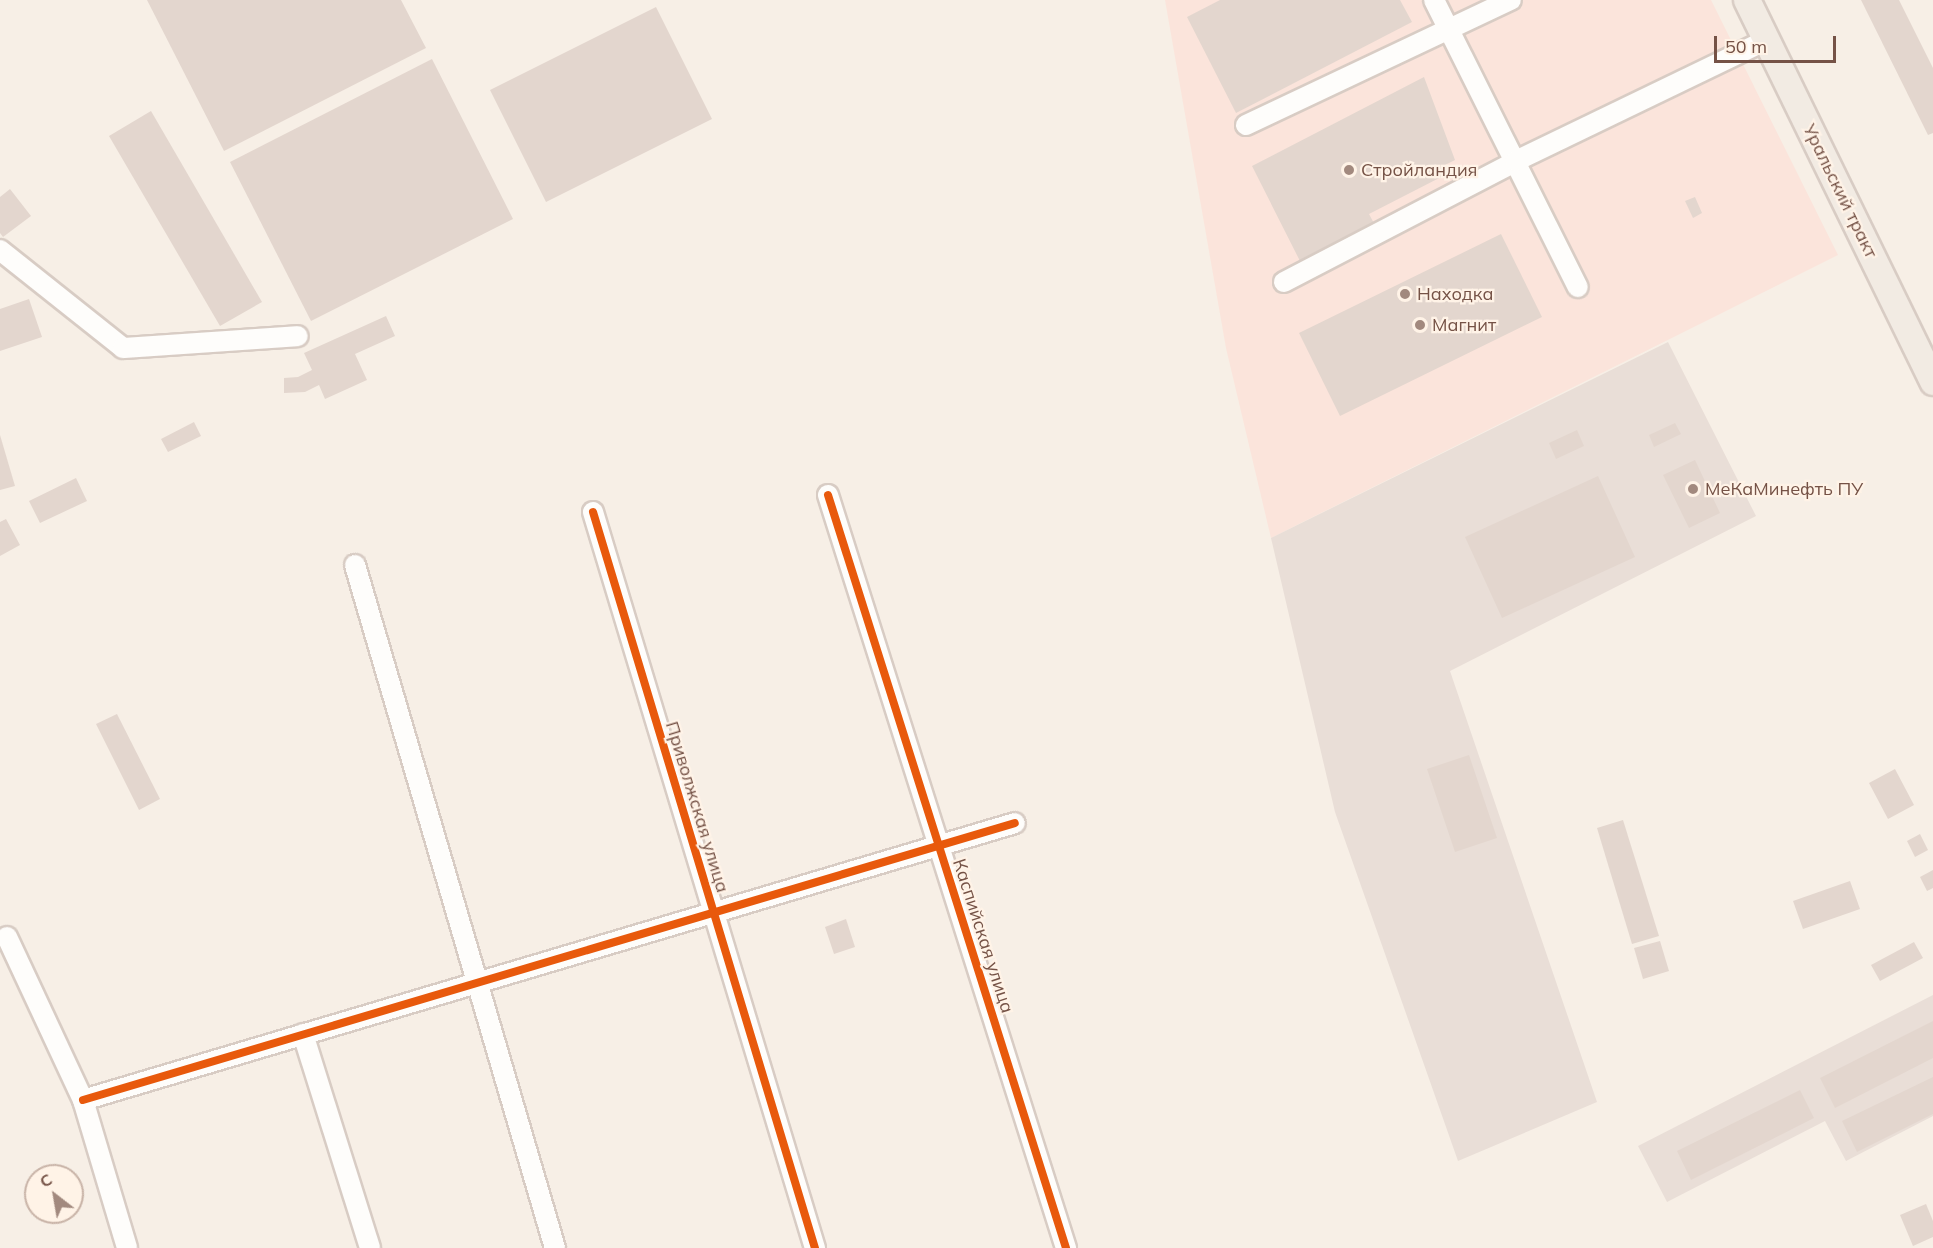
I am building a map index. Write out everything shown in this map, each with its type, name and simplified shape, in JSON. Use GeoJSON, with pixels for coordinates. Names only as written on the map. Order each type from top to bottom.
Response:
{"type":"FeatureCollection","features":[{"type":"Feature","properties":{"kind":"main road","name":"Уральский тракт"},"geometry":{"type":"LineString","coordinates":[[1747,0],[1933,382]]}},
{"type":"Feature","properties":{"kind":"street"},"geometry":{"type":"LineString","coordinates":[[1434,0],[1578,287]]}},
{"type":"Feature","properties":{"kind":"street"},"geometry":{"type":"LineString","coordinates":[[1246,125],[1511,0]]}},
{"type":"Feature","properties":{"kind":"street"},"geometry":{"type":"LineString","coordinates":[[1284,282],[1516,161],[1766,40]]}},
{"type":"Feature","properties":{"kind":"street"},"geometry":{"type":"LineString","coordinates":[[0,250],[123,348],[298,336]]}},
{"type":"Feature","properties":{"kind":"street","name":"Каспийская улица"},"geometry":{"type":"LineString","coordinates":[[828,495],[1066,1248]]}},
{"type":"Feature","properties":{"kind":"street","name":"Приволжская улица"},"geometry":{"type":"LineString","coordinates":[[592,512],[815,1248]]}},
{"type":"Feature","properties":{"kind":"street"},"geometry":{"type":"LineString","coordinates":[[355,565],[555,1248]]}},
{"type":"Feature","properties":{"kind":"street"},"geometry":{"type":"LineString","coordinates":[[83,1100],[1015,824]]}},
{"type":"Feature","properties":{"kind":"street"},"geometry":{"type":"LineString","coordinates":[[7,937],[83,1100],[127,1248]]}},
{"type":"Feature","properties":{"kind":"street"},"geometry":{"type":"LineString","coordinates":[[303,1034],[370,1248]]}},
{"type":"Feature","properties":{"kind":"shaded area"},"geometry":{"type":"Polygon","coordinates":[[[1165,0],[1711,0],[1838,255],[1271,538],[1226,348],[1165,0]]]}},
{"type":"Feature","properties":{"kind":"shaded area"},"geometry":{"type":"Polygon","coordinates":[[[1668,342],[1756,516],[1450,671],[1597,1102],[1458,1161],[1335,812],[1271,538],[1668,342]]]}},
{"type":"Feature","properties":{"kind":"shaded area"},"geometry":{"type":"Polygon","coordinates":[[[1933,995],[1933,1116],[1846,1161],[1825,1121],[1667,1202],[1638,1146],[1933,995]]]}},
{"type":"Feature","properties":{"kind":"building"},"geometry":{"type":"Polygon","coordinates":[[[147,0],[401,0],[426,48],[224,151],[147,0]]]}},
{"type":"Feature","properties":{"kind":"building"},"geometry":{"type":"Polygon","coordinates":[[[1220,0],[1400,0],[1412,22],[1236,113],[1187,17],[1220,0]]]}},
{"type":"Feature","properties":{"kind":"building"},"geometry":{"type":"Polygon","coordinates":[[[1861,0],[1899,0],[1933,68],[1933,133],[1928,135],[1861,0]]]}},
{"type":"Feature","properties":{"kind":"building"},"geometry":{"type":"Polygon","coordinates":[[[656,7],[712,119],[546,202],[490,90],[656,7]]]}},
{"type":"Feature","properties":{"kind":"building"},"geometry":{"type":"Polygon","coordinates":[[[432,59],[513,219],[311,321],[230,162],[432,59]]]}},
{"type":"Feature","properties":{"kind":"building","name":"Стройландия"},"geometry":{"type":"Polygon","coordinates":[[[1424,77],[1455,160],[1443,166],[1447,174],[1369,214],[1377,229],[1303,267],[1252,166],[1424,77]]]}},
{"type":"Feature","properties":{"kind":"building"},"geometry":{"type":"Polygon","coordinates":[[[151,111],[262,302],[220,326],[109,136],[151,111]]]}},
{"type":"Feature","properties":{"kind":"building"},"geometry":{"type":"Polygon","coordinates":[[[10,189],[31,216],[3,237],[0,233],[0,197],[10,189]]]}},
{"type":"Feature","properties":{"kind":"building"},"geometry":{"type":"Polygon","coordinates":[[[1695,197],[1702,213],[1693,218],[1685,201],[1695,197]]]}},
{"type":"Feature","properties":{"kind":"building","name":"Магнит"},"geometry":{"type":"Polygon","coordinates":[[[1501,234],[1542,317],[1340,416],[1299,333],[1501,234]]]}},
{"type":"Feature","properties":{"kind":"building"},"geometry":{"type":"Polygon","coordinates":[[[29,299],[42,337],[0,351],[0,309],[29,299]]]}},
{"type":"Feature","properties":{"kind":"building"},"geometry":{"type":"Polygon","coordinates":[[[386,316],[395,336],[355,354],[367,380],[325,399],[319,385],[305,392],[284,393],[284,378],[298,377],[312,370],[304,353],[386,316]]]}},
{"type":"Feature","properties":{"kind":"building"},"geometry":{"type":"Polygon","coordinates":[[[194,422],[201,436],[168,452],[161,439],[194,422]]]}},
{"type":"Feature","properties":{"kind":"building"},"geometry":{"type":"Polygon","coordinates":[[[1675,423],[1681,434],[1654,447],[1649,435],[1675,423]]]}},
{"type":"Feature","properties":{"kind":"building"},"geometry":{"type":"Polygon","coordinates":[[[1577,430],[1584,446],[1556,459],[1549,443],[1577,430]]]}},
{"type":"Feature","properties":{"kind":"building"},"geometry":{"type":"Polygon","coordinates":[[[0,435],[15,486],[0,490],[0,435]]]}},
{"type":"Feature","properties":{"kind":"building"},"geometry":{"type":"Polygon","coordinates":[[[1695,460],[1720,513],[1689,528],[1663,475],[1695,460]]]}},
{"type":"Feature","properties":{"kind":"building"},"geometry":{"type":"Polygon","coordinates":[[[1598,476],[1635,557],[1502,618],[1465,537],[1598,476]]]}},
{"type":"Feature","properties":{"kind":"building"},"geometry":{"type":"Polygon","coordinates":[[[76,478],[87,501],[40,523],[29,501],[76,478]]]}},
{"type":"Feature","properties":{"kind":"building"},"geometry":{"type":"Polygon","coordinates":[[[6,519],[20,545],[0,556],[0,522],[6,519]]]}},
{"type":"Feature","properties":{"kind":"building"},"geometry":{"type":"Polygon","coordinates":[[[117,714],[160,799],[139,810],[96,724],[117,714]]]}},
{"type":"Feature","properties":{"kind":"building"},"geometry":{"type":"Polygon","coordinates":[[[1469,755],[1497,838],[1455,852],[1427,769],[1469,755]]]}},
{"type":"Feature","properties":{"kind":"building"},"geometry":{"type":"Polygon","coordinates":[[[1895,769],[1914,805],[1888,819],[1869,783],[1895,769]]]}},
{"type":"Feature","properties":{"kind":"building"},"geometry":{"type":"Polygon","coordinates":[[[1623,820],[1659,936],[1632,944],[1597,828],[1623,820]]]}},
{"type":"Feature","properties":{"kind":"building"},"geometry":{"type":"Polygon","coordinates":[[[1920,834],[1928,850],[1915,857],[1907,841],[1920,834]]]}},
{"type":"Feature","properties":{"kind":"building"},"geometry":{"type":"Polygon","coordinates":[[[1933,870],[1933,888],[1927,891],[1920,877],[1933,870]]]}},
{"type":"Feature","properties":{"kind":"building"},"geometry":{"type":"Polygon","coordinates":[[[1850,881],[1860,909],[1803,929],[1793,901],[1850,881]]]}},
{"type":"Feature","properties":{"kind":"building"},"geometry":{"type":"Polygon","coordinates":[[[846,919],[855,947],[834,954],[825,927],[846,919]]]}},
{"type":"Feature","properties":{"kind":"building"},"geometry":{"type":"Polygon","coordinates":[[[1660,941],[1669,971],[1643,979],[1634,948],[1660,941]]]}},
{"type":"Feature","properties":{"kind":"building"},"geometry":{"type":"Polygon","coordinates":[[[1914,942],[1923,958],[1880,981],[1871,965],[1914,942]]]}},
{"type":"Feature","properties":{"kind":"building"},"geometry":{"type":"Polygon","coordinates":[[[1933,1021],[1933,1058],[1835,1108],[1820,1078],[1933,1021]]]}},
{"type":"Feature","properties":{"kind":"building"},"geometry":{"type":"Polygon","coordinates":[[[1933,1077],[1933,1114],[1857,1152],[1842,1121],[1933,1077]]]}},
{"type":"Feature","properties":{"kind":"building"},"geometry":{"type":"Polygon","coordinates":[[[1800,1090],[1814,1118],[1691,1180],[1677,1151],[1800,1090]]]}},
{"type":"Feature","properties":{"kind":"building"},"geometry":{"type":"Polygon","coordinates":[[[1926,1204],[1933,1221],[1933,1237],[1913,1246],[1900,1215],[1926,1204]]]}},
{"type":"Feature","properties":{"kind":"cycle path"},"geometry":{"type":"LineString","coordinates":[[828,495],[1066,1248]]}},
{"type":"Feature","properties":{"kind":"cycle path"},"geometry":{"type":"LineString","coordinates":[[593,512],[815,1248]]}},
{"type":"Feature","properties":{"kind":"cycle path"},"geometry":{"type":"LineString","coordinates":[[83,1100],[1015,823]]}},
{"type":"Feature","properties":{"kind":"place","name":"Стройландия"},"geometry":{"type":"Point","coordinates":[1349,170]}},
{"type":"Feature","properties":{"kind":"place","name":"Находка"},"geometry":{"type":"Point","coordinates":[1405,294]}},
{"type":"Feature","properties":{"kind":"place","name":"Магнит"},"geometry":{"type":"Point","coordinates":[1420,325]}},
{"type":"Feature","properties":{"kind":"place","name":"МеКаМинефть ПУ"},"geometry":{"type":"Point","coordinates":[1693,489]}}]}
